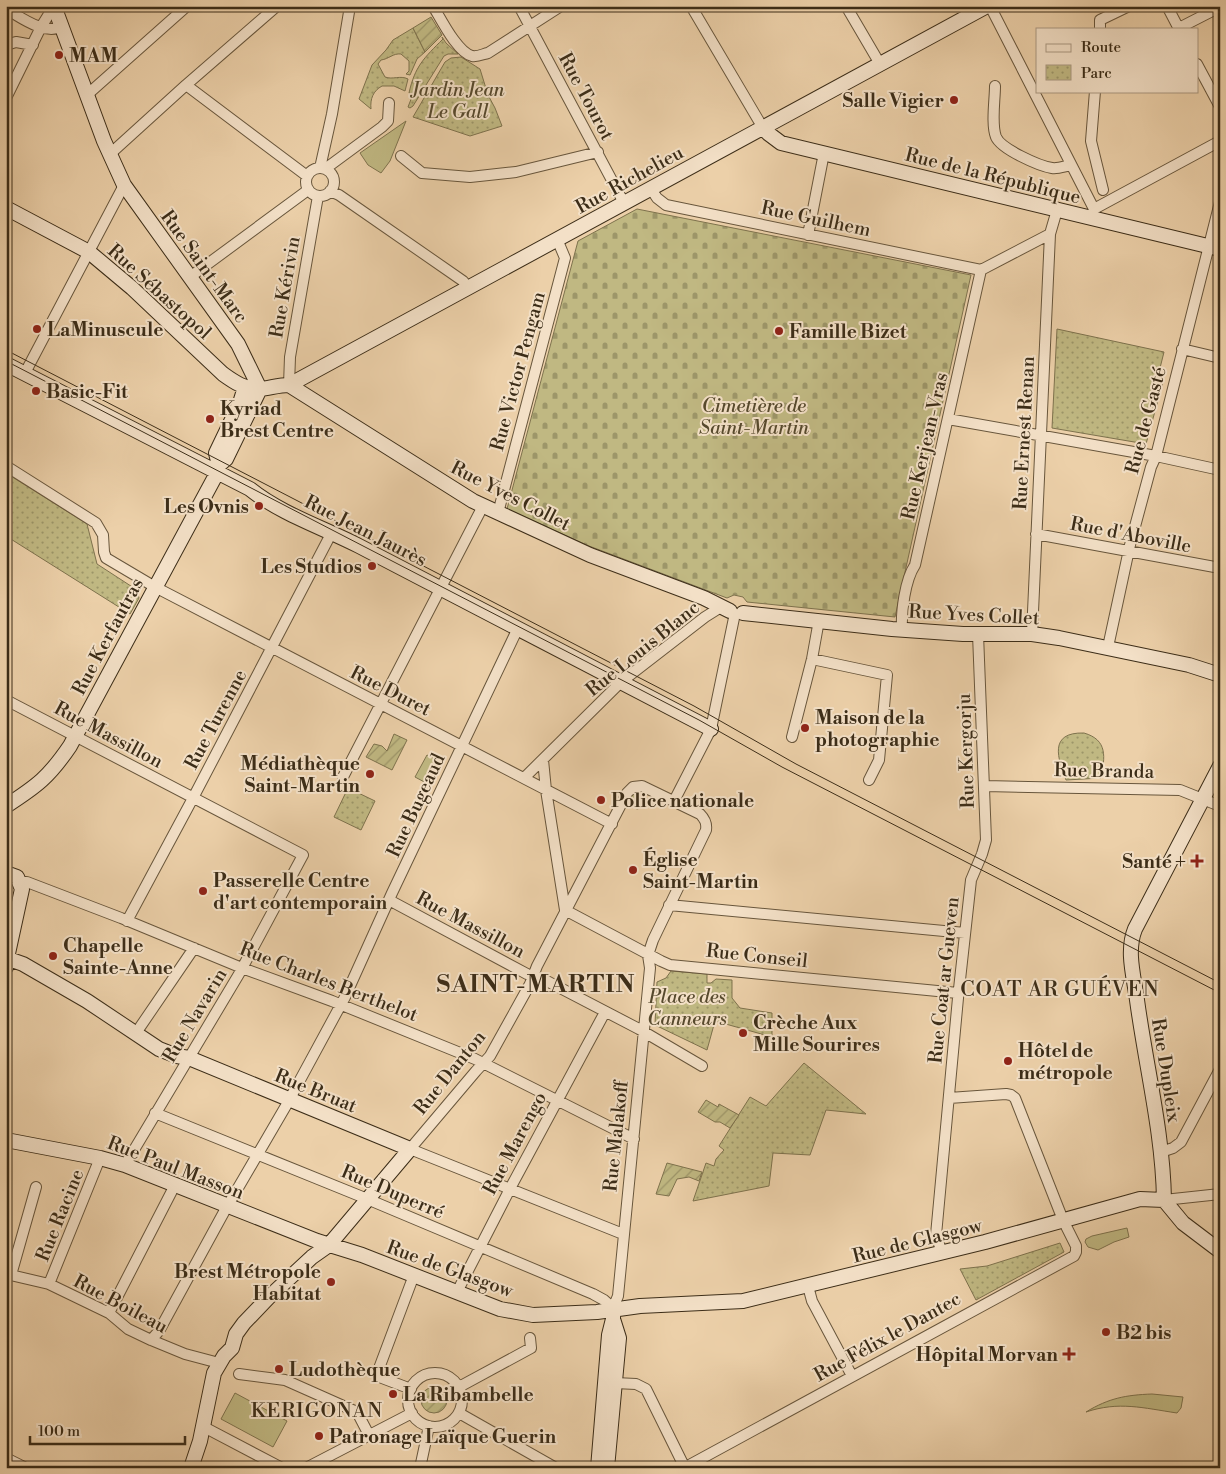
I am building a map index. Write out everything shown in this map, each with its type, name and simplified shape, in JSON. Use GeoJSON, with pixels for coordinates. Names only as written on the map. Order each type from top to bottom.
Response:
{"type":"FeatureCollection","features":[{"type":"Feature","properties":{"kind":"street","name":"Rue Saint-Marc"},"geometry":{"type":"LineString","coordinates":[[54,6],[110,154],[124,185],[238,344],[260,389]]}},
{"type":"Feature","properties":{"kind":"street"},"geometry":{"type":"LineString","coordinates":[[6,98],[41,27],[54,6]]}},
{"type":"Feature","properties":{"kind":"street"},"geometry":{"type":"LineString","coordinates":[[88,94],[187,6]]}},
{"type":"Feature","properties":{"kind":"street"},"geometry":{"type":"LineString","coordinates":[[110,154],[277,6]]}},
{"type":"Feature","properties":{"kind":"street"},"geometry":{"type":"LineString","coordinates":[[322,169],[350,6]]}},
{"type":"Feature","properties":{"kind":"street"},"geometry":{"type":"LineString","coordinates":[[433,6],[449,33],[466,53],[472,56],[488,53],[561,6]]}},
{"type":"Feature","properties":{"kind":"street","name":"Rue Tourot"},"geometry":{"type":"LineString","coordinates":[[519,6],[624,204]]}},
{"type":"Feature","properties":{"kind":"street"},"geometry":{"type":"LineString","coordinates":[[691,6],[763,128]]}},
{"type":"Feature","properties":{"kind":"street"},"geometry":{"type":"LineString","coordinates":[[846,6],[880,64]]}},
{"type":"Feature","properties":{"kind":"street"},"geometry":{"type":"LineString","coordinates":[[988,6],[1071,165],[1092,213],[1220,141]]}},
{"type":"Feature","properties":{"kind":"street","name":"Rue Richelieu"},"geometry":{"type":"LineString","coordinates":[[289,385],[988,6]]}},
{"type":"Feature","properties":{"kind":"street"},"geometry":{"type":"LineString","coordinates":[[1100,28],[1100,20],[1129,6]]}},
{"type":"Feature","properties":{"kind":"street"},"geometry":{"type":"LineString","coordinates":[[1167,6],[1178,28]]}},
{"type":"Feature","properties":{"kind":"street"},"geometry":{"type":"LineString","coordinates":[[1181,28],[1220,8]]}},
{"type":"Feature","properties":{"kind":"street"},"geometry":{"type":"LineString","coordinates":[[6,9],[41,27],[54,30],[63,26]]}},
{"type":"Feature","properties":{"kind":"street"},"geometry":{"type":"LineString","coordinates":[[6,45],[16,42],[33,45]]}},
{"type":"Feature","properties":{"kind":"street"},"geometry":{"type":"LineString","coordinates":[[1198,66],[1220,107]]}},
{"type":"Feature","properties":{"kind":"street"},"geometry":{"type":"LineString","coordinates":[[186,85],[307,176]]}},
{"type":"Feature","properties":{"kind":"street"},"geometry":{"type":"LineString","coordinates":[[995,86],[995,136],[1000,143],[1006,148],[1044,166],[1053,168],[1071,165]]}},
{"type":"Feature","properties":{"kind":"street"},"geometry":{"type":"LineString","coordinates":[[1095,92],[1091,141],[1103,190]]}},
{"type":"Feature","properties":{"kind":"street"},"geometry":{"type":"LineString","coordinates":[[322,169],[331,174],[333,187],[327,194],[318,196],[308,190],[307,176],[312,170],[322,169],[382,127],[388,121],[389,103]]}},
{"type":"Feature","properties":{"kind":"street","name":"Rue de la République"},"geometry":{"type":"LineString","coordinates":[[763,128],[781,143],[1057,210],[1092,213],[1214,248]]}},
{"type":"Feature","properties":{"kind":"street"},"geometry":{"type":"LineString","coordinates":[[401,156],[422,174],[470,177],[516,172],[598,152]]}},
{"type":"Feature","properties":{"kind":"street"},"geometry":{"type":"LineString","coordinates":[[808,235],[824,153]]}},
{"type":"Feature","properties":{"kind":"street"},"geometry":{"type":"LineString","coordinates":[[25,373],[124,185]]}},
{"type":"Feature","properties":{"kind":"street","name":"Rue Guilhem"},"geometry":{"type":"LineString","coordinates":[[651,189],[657,198],[666,205],[981,270]]}},
{"type":"Feature","properties":{"kind":"street"},"geometry":{"type":"LineString","coordinates":[[190,277],[308,190]]}},
{"type":"Feature","properties":{"kind":"street"},"geometry":{"type":"LineString","coordinates":[[330,191],[463,281],[468,288]]}},
{"type":"Feature","properties":{"kind":"street","name":"Rue Kérivin"},"geometry":{"type":"LineString","coordinates":[[289,385],[290,358],[318,196]]}},
{"type":"Feature","properties":{"kind":"street","name":"Rue de Gasté"},"geometry":{"type":"LineString","coordinates":[[1108,647],[1128,551],[1151,467],[1156,456],[1182,349],[1214,248],[1220,202]]}},
{"type":"Feature","properties":{"kind":"street","name":"Rue Sébastopol"},"geometry":{"type":"LineString","coordinates":[[6,208],[89,252],[132,288],[223,374],[245,387],[260,389],[289,385]]}},
{"type":"Feature","properties":{"kind":"street","name":"Rue Ernest Renan"},"geometry":{"type":"LineString","coordinates":[[1032,634],[1050,234],[1057,210]]}},
{"type":"Feature","properties":{"kind":"street"},"geometry":{"type":"LineString","coordinates":[[981,270],[1050,234]]}},
{"type":"Feature","properties":{"kind":"street","name":"Rue Victor Pengam"},"geometry":{"type":"LineString","coordinates":[[498,513],[565,258],[557,239]]}},
{"type":"Feature","properties":{"kind":"street","name":"Rue Kerjean-Vras"},"geometry":{"type":"LineString","coordinates":[[902,629],[902,618],[910,573],[915,565],[981,270]]}},
{"type":"Feature","properties":{"kind":"street"},"geometry":{"type":"LineString","coordinates":[[1182,349],[1220,358]]}},
{"type":"Feature","properties":{"kind":"street","name":"Rue Jean Jaurès"},"geometry":{"type":"LineString","coordinates":[[8,368],[25,373],[218,469],[264,499],[323,530],[332,532],[711,728]]}},
{"type":"Feature","properties":{"kind":"street","name":"Rue Yves Collet"},"geometry":{"type":"LineString","coordinates":[[289,385],[483,506],[590,555],[704,598],[732,612],[902,629],[978,634],[1032,634],[1108,647],[1202,669]]}},
{"type":"Feature","properties":{"kind":"street"},"geometry":{"type":"LineString","coordinates":[[218,469],[216,453],[240,403],[245,387]]}},
{"type":"Feature","properties":{"kind":"street"},"geometry":{"type":"LineString","coordinates":[[218,469],[226,459],[260,389]]}},
{"type":"Feature","properties":{"kind":"street"},"geometry":{"type":"LineString","coordinates":[[948,419],[1156,456],[1220,470]]}},
{"type":"Feature","properties":{"kind":"street","name":"Rue Duret"},"geometry":{"type":"LineString","coordinates":[[6,466],[96,523],[103,535],[106,558],[155,587],[612,824]]}},
{"type":"Feature","properties":{"kind":"street","name":"Rue Kerfautras"},"geometry":{"type":"LineString","coordinates":[[6,806],[42,781],[55,768],[218,469]]}},
{"type":"Feature","properties":{"kind":"street"},"geometry":{"type":"LineString","coordinates":[[343,777],[483,506]]}},
{"type":"Feature","properties":{"kind":"street","name":"Rue Turenne"},"geometry":{"type":"LineString","coordinates":[[127,921],[332,532]]}},
{"type":"Feature","properties":{"kind":"street","name":"Rue d'Aboville"},"geometry":{"type":"LineString","coordinates":[[1036,534],[1220,568]]}},
{"type":"Feature","properties":{"kind":"street"},"geometry":{"type":"LineString","coordinates":[[648,955],[653,940],[707,826],[706,821],[700,814],[674,800],[711,728],[732,612]]}},
{"type":"Feature","properties":{"kind":"street","name":"Rue Louis Blanc"},"geometry":{"type":"LineString","coordinates":[[524,778],[621,682],[705,617],[732,612]]}},
{"type":"Feature","properties":{"kind":"street"},"geometry":{"type":"LineString","coordinates":[[792,737],[812,659],[819,620]]}},
{"type":"Feature","properties":{"kind":"street","name":"Rue Bugeaud"},"geometry":{"type":"LineString","coordinates":[[151,1340],[158,1332],[340,1005],[518,628]]}},
{"type":"Feature","properties":{"kind":"street","name":"Rue Kergorju"},"geometry":{"type":"LineString","coordinates":[[976,866],[986,840],[978,634]]}},
{"type":"Feature","properties":{"kind":"street"},"geometry":{"type":"LineString","coordinates":[[812,659],[887,674],[878,760],[868,780]]}},
{"type":"Feature","properties":{"kind":"street"},"geometry":{"type":"LineString","coordinates":[[1202,669],[1220,676]]}},
{"type":"Feature","properties":{"kind":"street"},"geometry":{"type":"LineString","coordinates":[[1202,669],[1220,681]]}},
{"type":"Feature","properties":{"kind":"street","name":"Rue Massillon"},"geometry":{"type":"LineString","coordinates":[[6,700],[303,855]]}},
{"type":"Feature","properties":{"kind":"street"},"geometry":{"type":"LineString","coordinates":[[544,760],[546,790],[566,910]]}},
{"type":"Feature","properties":{"kind":"street"},"geometry":{"type":"LineString","coordinates":[[1204,799],[1220,766]]}},
{"type":"Feature","properties":{"kind":"street","name":"Rue Branda"},"geometry":{"type":"LineString","coordinates":[[985,786],[1180,790],[1220,806]]}},
{"type":"Feature","properties":{"kind":"street","name":"Rue Danton"},"geometry":{"type":"LineString","coordinates":[[191,1468],[214,1373],[219,1363],[232,1348],[236,1334],[244,1323],[312,1257],[329,1245],[490,1056],[507,1028],[627,793],[633,787],[646,787],[674,800]]}},
{"type":"Feature","properties":{"kind":"street","name":"Rue Dupleix"},"geometry":{"type":"LineString","coordinates":[[1164,1200],[1161,1152],[1130,946],[1136,929],[1204,799]]}},
{"type":"Feature","properties":{"kind":"street","name":"Rue Navarin"},"geometry":{"type":"LineString","coordinates":[[125,1165],[242,968],[303,855]]}},
{"type":"Feature","properties":{"kind":"street","name":"Rue Coat ar Gueven"},"geometry":{"type":"LineString","coordinates":[[942,1253],[936,1235],[964,933],[971,880],[976,866]]}},
{"type":"Feature","properties":{"kind":"street","name":"Rue Charles Berthelot"},"geometry":{"type":"LineString","coordinates":[[6,873],[17,877],[20,882],[27,882],[127,921],[483,1063],[634,1139]]}},
{"type":"Feature","properties":{"kind":"street"},"geometry":{"type":"LineString","coordinates":[[6,967],[6,958],[22,889],[20,882]]}},
{"type":"Feature","properties":{"kind":"street","name":"Rue Massillon"},"geometry":{"type":"LineString","coordinates":[[389,900],[527,974],[644,1032],[702,1066]]}},
{"type":"Feature","properties":{"kind":"street"},"geometry":{"type":"LineString","coordinates":[[670,905],[964,933]]}},
{"type":"Feature","properties":{"kind":"street","name":"Rue Conseil"},"geometry":{"type":"LineString","coordinates":[[566,910],[670,965],[958,993]]}},
{"type":"Feature","properties":{"kind":"street"},"geometry":{"type":"LineString","coordinates":[[136,1033],[194,948]]}},
{"type":"Feature","properties":{"kind":"street","name":"Rue Malakoff"},"geometry":{"type":"LineString","coordinates":[[616,1312],[650,968],[648,955]]}},
{"type":"Feature","properties":{"kind":"street","name":"Rue Bruat"},"geometry":{"type":"LineString","coordinates":[[6,958],[23,964],[87,1001],[159,1049],[177,1056],[189,1058],[624,1234]]}},
{"type":"Feature","properties":{"kind":"street","name":"Rue Marengo"},"geometry":{"type":"LineString","coordinates":[[457,1292],[510,1188],[605,1012]]}},
{"type":"Feature","properties":{"kind":"street"},"geometry":{"type":"LineString","coordinates":[[1161,1152],[1173,1148],[1181,1142],[1220,1069]]}},
{"type":"Feature","properties":{"kind":"street"},"geometry":{"type":"LineString","coordinates":[[949,1098],[1011,1095],[1015,1098],[1063,1220]]}},
{"type":"Feature","properties":{"kind":"street","name":"Rue Duperré"},"geometry":{"type":"LineString","coordinates":[[155,1113],[593,1294],[616,1312]]}},
{"type":"Feature","properties":{"kind":"street","name":"Rue Paul Masson"},"geometry":{"type":"LineString","coordinates":[[6,1140],[100,1158],[125,1165],[329,1245]]}},
{"type":"Feature","properties":{"kind":"street","name":"Rue Racine"},"geometry":{"type":"LineString","coordinates":[[49,1284],[100,1158]]}},
{"type":"Feature","properties":{"kind":"street"},"geometry":{"type":"LineString","coordinates":[[109,1313],[174,1185]]}},
{"type":"Feature","properties":{"kind":"street"},"geometry":{"type":"LineString","coordinates":[[9,1274],[36,1187]]}},
{"type":"Feature","properties":{"kind":"street","name":"Rue de Glasgow"},"geometry":{"type":"LineString","coordinates":[[329,1245],[343,1248],[500,1309],[533,1315],[616,1312],[742,1302],[942,1253],[1140,1199],[1164,1200],[1220,1194]]}},
{"type":"Feature","properties":{"kind":"street"},"geometry":{"type":"LineString","coordinates":[[1164,1200],[1183,1223],[1220,1250]]}},
{"type":"Feature","properties":{"kind":"street","name":"Rue Félix le Dantec"},"geometry":{"type":"LineString","coordinates":[[684,1468],[1074,1256],[1076,1246],[1063,1220]]}},
{"type":"Feature","properties":{"kind":"street","name":"Rue Boileau"},"geometry":{"type":"LineString","coordinates":[[9,1274],[49,1284],[109,1313],[128,1328],[151,1340],[185,1354],[219,1363]]}},
{"type":"Feature","properties":{"kind":"street"},"geometry":{"type":"LineString","coordinates":[[410,1389],[382,1378],[378,1371],[414,1275]]}},
{"type":"Feature","properties":{"kind":"street"},"geometry":{"type":"LineString","coordinates":[[808,1286],[812,1301],[852,1376]]}},
{"type":"Feature","properties":{"kind":"street"},"geometry":{"type":"LineString","coordinates":[[608,1468],[619,1335],[616,1312]]}},
{"type":"Feature","properties":{"kind":"street"},"geometry":{"type":"LineString","coordinates":[[598,1468],[609,1335],[616,1312]]}},
{"type":"Feature","properties":{"kind":"street"},"geometry":{"type":"LineString","coordinates":[[459,1387],[531,1348],[530,1338]]}},
{"type":"Feature","properties":{"kind":"street"},"geometry":{"type":"LineString","coordinates":[[438,1373],[447,1376],[459,1387],[462,1405],[454,1420],[446,1425],[438,1427],[429,1426],[419,1421],[412,1413],[408,1397],[410,1389],[422,1376],[438,1373]]}},
{"type":"Feature","properties":{"kind":"street"},"geometry":{"type":"LineString","coordinates":[[239,1374],[285,1380],[358,1412],[369,1435]]}},
{"type":"Feature","properties":{"kind":"street"},"geometry":{"type":"LineString","coordinates":[[615,1383],[636,1384],[646,1389],[684,1468]]}},
{"type":"Feature","properties":{"kind":"street"},"geometry":{"type":"LineString","coordinates":[[306,1468],[412,1413]]}},
{"type":"Feature","properties":{"kind":"street"},"geometry":{"type":"LineString","coordinates":[[459,1413],[556,1468]]}},
{"type":"Feature","properties":{"kind":"street"},"geometry":{"type":"LineString","coordinates":[[202,1426],[282,1468]]}},
{"type":"Feature","properties":{"kind":"street"},"geometry":{"type":"LineString","coordinates":[[420,1468],[429,1426]]}},
{"type":"Feature","properties":{"kind":"street"},"geometry":{"type":"LineString","coordinates":[[6,1458],[26,1468]]}},
{"type":"Feature","properties":{"kind":"green space"},"geometry":{"type":"Polygon","coordinates":[[[431,17],[442,35],[425,52],[413,28],[431,17]]]}},
{"type":"Feature","properties":{"kind":"green space"},"geometry":{"type":"Polygon","coordinates":[[[413,28],[425,52],[417,59],[410,75],[406,74],[409,71],[409,61],[401,54],[381,60],[378,64],[385,77],[408,79],[405,91],[394,86],[382,86],[376,90],[373,96],[371,109],[359,99],[372,65],[393,40],[413,28]]]}},
{"type":"Feature","properties":{"kind":"green space"},"geometry":{"type":"Polygon","coordinates":[[[442,37],[458,54],[444,56],[410,108],[408,107],[413,94],[409,93],[417,69],[425,57],[443,39],[442,37]]]}},
{"type":"Feature","properties":{"kind":"green space","name":"Jardin Jean Le Gall"},"geometry":{"type":"Polygon","coordinates":[[[461,57],[480,69],[488,95],[502,126],[470,136],[413,117],[445,62],[451,58],[461,57]]]}},
{"type":"Feature","properties":{"kind":"green space"},"geometry":{"type":"Polygon","coordinates":[[[406,121],[390,161],[381,173],[368,165],[360,153],[406,121]]]}},
{"type":"Feature","properties":{"kind":"green space","name":"Cimetière de Saint-Martin"},"geometry":{"type":"Polygon","coordinates":[[[637,209],[971,275],[895,617],[747,602],[743,597],[734,595],[727,598],[589,546],[507,509],[578,241],[637,209]]]}},
{"type":"Feature","properties":{"kind":"green space"},"geometry":{"type":"Polygon","coordinates":[[[1057,329],[1164,352],[1157,380],[1163,382],[1146,444],[1052,428],[1057,329]]]}},
{"type":"Feature","properties":{"kind":"green space"},"geometry":{"type":"Polygon","coordinates":[[[6,473],[87,524],[97,564],[137,590],[139,598],[130,614],[6,536],[6,473]]]}},
{"type":"Feature","properties":{"kind":"green space"},"geometry":{"type":"Polygon","coordinates":[[[1084,733],[1097,740],[1103,750],[1101,778],[1066,780],[1060,764],[1058,748],[1060,742],[1065,737],[1073,734],[1084,733]]]}},
{"type":"Feature","properties":{"kind":"green space"},"geometry":{"type":"Polygon","coordinates":[[[394,734],[407,740],[392,770],[366,757],[374,744],[382,746],[387,751],[394,734]]]}},
{"type":"Feature","properties":{"kind":"green space"},"geometry":{"type":"Polygon","coordinates":[[[427,755],[441,762],[430,785],[415,777],[427,755]]]}},
{"type":"Feature","properties":{"kind":"green space"},"geometry":{"type":"Polygon","coordinates":[[[348,788],[375,801],[361,830],[334,817],[348,788]]]}},
{"type":"Feature","properties":{"kind":"green space"},"geometry":{"type":"Polygon","coordinates":[[[636,793],[655,802],[654,804],[637,809],[628,804],[631,795],[636,793]]]}},
{"type":"Feature","properties":{"kind":"green space","name":"Place des Canneurs"},"geometry":{"type":"Polygon","coordinates":[[[671,971],[707,974],[707,983],[711,983],[716,979],[732,980],[732,998],[740,1008],[772,1013],[772,1037],[715,1021],[707,1050],[655,1025],[657,982],[666,978],[671,971]]]}},
{"type":"Feature","properties":{"kind":"green space"},"geometry":{"type":"Polygon","coordinates":[[[804,1063],[866,1114],[826,1110],[810,1155],[773,1153],[769,1186],[693,1201],[706,1163],[714,1166],[716,1159],[724,1150],[719,1146],[750,1097],[766,1106],[804,1063]]]}},
{"type":"Feature","properties":{"kind":"green space"},"geometry":{"type":"Polygon","coordinates":[[[706,1100],[718,1107],[719,1104],[739,1115],[730,1128],[698,1112],[706,1100]]]}},
{"type":"Feature","properties":{"kind":"green space"},"geometry":{"type":"Polygon","coordinates":[[[667,1163],[702,1172],[699,1181],[689,1177],[677,1179],[669,1196],[656,1194],[667,1163]]]}},
{"type":"Feature","properties":{"kind":"green space"},"geometry":{"type":"Polygon","coordinates":[[[1127,1228],[1129,1237],[1098,1250],[1088,1247],[1085,1242],[1086,1239],[1092,1236],[1127,1228]]]}},
{"type":"Feature","properties":{"kind":"green space"},"geometry":{"type":"Polygon","coordinates":[[[1060,1243],[1064,1252],[976,1300],[960,1269],[987,1266],[1060,1243]]]}},
{"type":"Feature","properties":{"kind":"green space"},"geometry":{"type":"Polygon","coordinates":[[[434,1387],[443,1391],[447,1400],[443,1409],[434,1413],[425,1409],[421,1400],[425,1391],[434,1387]]]}},
{"type":"Feature","properties":{"kind":"green space"},"geometry":{"type":"Polygon","coordinates":[[[235,1393],[287,1421],[273,1447],[221,1419],[235,1393]]]}},
{"type":"Feature","properties":{"kind":"green space"},"geometry":{"type":"Polygon","coordinates":[[[1152,1394],[1183,1397],[1181,1408],[1177,1413],[1120,1406],[1086,1412],[1102,1403],[1118,1398],[1152,1394]]]}},
{"type":"Feature","properties":{"kind":"tram line"},"geometry":{"type":"LineString","coordinates":[[6,350],[694,706],[796,764],[1220,983]]}},
{"type":"Feature","properties":{"kind":"tram line"},"geometry":{"type":"LineString","coordinates":[[6,361],[699,720],[782,767],[1220,993]]}},
{"type":"Feature","properties":{"kind":"place","name":"MAM"},"geometry":{"type":"Point","coordinates":[59,55]}},
{"type":"Feature","properties":{"kind":"place","name":"Salle Vigier"},"geometry":{"type":"Point","coordinates":[954,100]}},
{"type":"Feature","properties":{"kind":"place","name":"LaMinuscule"},"geometry":{"type":"Point","coordinates":[37,329]}},
{"type":"Feature","properties":{"kind":"place","name":"Famille Bizet"},"geometry":{"type":"Point","coordinates":[779,331]}},
{"type":"Feature","properties":{"kind":"place","name":"Basic-Fit"},"geometry":{"type":"Point","coordinates":[36,391]}},
{"type":"Feature","properties":{"kind":"place","name":"Kyriad Brest Centre"},"geometry":{"type":"Point","coordinates":[210,419]}},
{"type":"Feature","properties":{"kind":"place","name":"Les Ovnis"},"geometry":{"type":"Point","coordinates":[259,506]}},
{"type":"Feature","properties":{"kind":"place","name":"Les Studios"},"geometry":{"type":"Point","coordinates":[372,566]}},
{"type":"Feature","properties":{"kind":"place","name":"Maison de la photographie"},"geometry":{"type":"Point","coordinates":[805,728]}},
{"type":"Feature","properties":{"kind":"place","name":"Médiathèque Saint-Martin"},"geometry":{"type":"Point","coordinates":[370,774]}},
{"type":"Feature","properties":{"kind":"place","name":"Police nationale"},"geometry":{"type":"Point","coordinates":[601,800]}},
{"type":"Feature","properties":{"kind":"place","name":"Santé +"},"geometry":{"type":"Point","coordinates":[1197,861]}},
{"type":"Feature","properties":{"kind":"place","name":"Église Saint-Martin"},"geometry":{"type":"Point","coordinates":[633,870]}},
{"type":"Feature","properties":{"kind":"place","name":"Passerelle Centre d'art contemporain"},"geometry":{"type":"Point","coordinates":[203,891]}},
{"type":"Feature","properties":{"kind":"place","name":"Chapelle Sainte-Anne"},"geometry":{"type":"Point","coordinates":[53,956]}},
{"type":"Feature","properties":{"kind":"place","name":"Crèche Aux Mille Sourires"},"geometry":{"type":"Point","coordinates":[743,1033]}},
{"type":"Feature","properties":{"kind":"place","name":"Hôtel de métropole"},"geometry":{"type":"Point","coordinates":[1008,1061]}},
{"type":"Feature","properties":{"kind":"place","name":"Brest Métropole Habitat"},"geometry":{"type":"Point","coordinates":[331,1282]}},
{"type":"Feature","properties":{"kind":"place","name":"B2 bis"},"geometry":{"type":"Point","coordinates":[1106,1332]}},
{"type":"Feature","properties":{"kind":"place","name":"Hôpital Morvan"},"geometry":{"type":"Point","coordinates":[1069,1354]}},
{"type":"Feature","properties":{"kind":"place","name":"Ludothèque"},"geometry":{"type":"Point","coordinates":[279,1369]}},
{"type":"Feature","properties":{"kind":"place","name":"La Ribambelle"},"geometry":{"type":"Point","coordinates":[393,1394]}},
{"type":"Feature","properties":{"kind":"place","name":"Patronage Laïque Guerin"},"geometry":{"type":"Point","coordinates":[319,1436]}},
{"type":"Feature","properties":{"kind":"district","name":"SAINT-MARTIN"},"geometry":{"type":"Point","coordinates":[536,984]}},
{"type":"Feature","properties":{"kind":"district","name":"COAT AR GUÉVEN"},"geometry":{"type":"Point","coordinates":[1060,989]}},
{"type":"Feature","properties":{"kind":"district","name":"KERIGONAN"},"geometry":{"type":"Point","coordinates":[317,1410]}}]}
